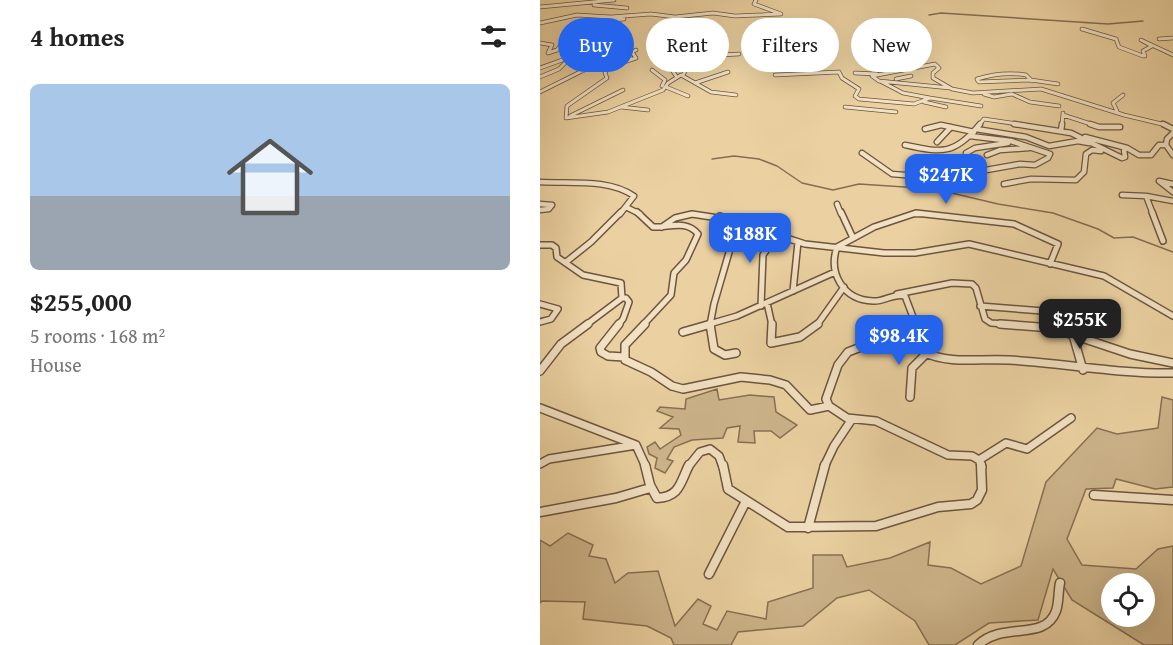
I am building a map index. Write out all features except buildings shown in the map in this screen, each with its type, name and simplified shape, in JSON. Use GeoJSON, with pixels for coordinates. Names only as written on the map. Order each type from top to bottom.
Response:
{"type":"FeatureCollection","features":[{"type":"Feature","properties":{"kind":"street"},"geometry":{"type":"LineString","coordinates":[[543,0],[540,5],[553,6],[614,0]]}},
{"type":"Feature","properties":{"kind":"street"},"geometry":{"type":"LineString","coordinates":[[604,3],[620,0]]}},
{"type":"Feature","properties":{"kind":"street"},"geometry":{"type":"LineString","coordinates":[[540,22],[577,15],[648,14],[667,17],[713,13],[735,16],[781,14],[754,4],[756,0]]}},
{"type":"Feature","properties":{"kind":"street"},"geometry":{"type":"LineString","coordinates":[[585,2],[583,5],[627,8]]}},
{"type":"Feature","properties":{"kind":"street"},"geometry":{"type":"LineString","coordinates":[[630,18],[648,14]]}},
{"type":"Feature","properties":{"kind":"street"},"geometry":{"type":"LineString","coordinates":[[1082,29],[1116,39],[1119,47],[1143,56],[1145,56],[1143,51],[1152,46],[1141,40],[1158,45],[1165,53],[1173,55]]}},
{"type":"Feature","properties":{"kind":"street"},"geometry":{"type":"LineString","coordinates":[[1160,39],[1173,38]]}},
{"type":"Feature","properties":{"kind":"street"},"geometry":{"type":"LineString","coordinates":[[541,46],[551,44],[553,47],[548,53]]}},
{"type":"Feature","properties":{"kind":"street"},"geometry":{"type":"LineString","coordinates":[[541,55],[558,49]]}},
{"type":"Feature","properties":{"kind":"street"},"geometry":{"type":"LineString","coordinates":[[729,55],[739,54]]}},
{"type":"Feature","properties":{"kind":"street"},"geometry":{"type":"LineString","coordinates":[[540,68],[558,64]]}},
{"type":"Feature","properties":{"kind":"street"},"geometry":{"type":"LineString","coordinates":[[950,88],[933,78],[933,73],[939,68],[934,64],[872,76],[903,93],[981,106]]}},
{"type":"Feature","properties":{"kind":"street"},"geometry":{"type":"LineString","coordinates":[[540,77],[558,69]]}},
{"type":"Feature","properties":{"kind":"street"},"geometry":{"type":"LineString","coordinates":[[540,92],[578,72]]}},
{"type":"Feature","properties":{"kind":"street"},"geometry":{"type":"LineString","coordinates":[[566,118],[567,106],[608,78],[606,72]]}},
{"type":"Feature","properties":{"kind":"street"},"geometry":{"type":"LineString","coordinates":[[655,72],[665,80],[661,90]]}},
{"type":"Feature","properties":{"kind":"street"},"geometry":{"type":"LineString","coordinates":[[673,72],[676,76]]}},
{"type":"Feature","properties":{"kind":"street"},"geometry":{"type":"LineString","coordinates":[[695,83],[728,72]]}},
{"type":"Feature","properties":{"kind":"street"},"geometry":{"type":"LineString","coordinates":[[775,75],[839,72],[842,78],[859,89],[855,96],[866,100],[914,104],[930,98]]}},
{"type":"Feature","properties":{"kind":"street"},"geometry":{"type":"LineString","coordinates":[[855,73],[878,74]]}},
{"type":"Feature","properties":{"kind":"street"},"geometry":{"type":"LineString","coordinates":[[566,118],[608,112],[661,90],[676,76],[683,75],[711,93],[736,95]]}},
{"type":"Feature","properties":{"kind":"street"},"geometry":{"type":"LineString","coordinates":[[1037,90],[1031,80],[1026,75],[983,77],[977,80],[979,82],[1031,80],[1058,84]]}},
{"type":"Feature","properties":{"kind":"street"},"geometry":{"type":"LineString","coordinates":[[879,81],[911,76]]}},
{"type":"Feature","properties":{"kind":"street"},"geometry":{"type":"LineString","coordinates":[[886,80],[971,93],[1032,88],[1160,123],[1173,131],[1166,145],[1173,155]]}},
{"type":"Feature","properties":{"kind":"street"},"geometry":{"type":"LineString","coordinates":[[566,118],[623,90]]}},
{"type":"Feature","properties":{"kind":"street"},"geometry":{"type":"LineString","coordinates":[[661,90],[688,96]]}},
{"type":"Feature","properties":{"kind":"street"},"geometry":{"type":"LineString","coordinates":[[982,92],[994,97],[1012,94],[1030,102],[1059,106]]}},
{"type":"Feature","properties":{"kind":"street"},"geometry":{"type":"LineString","coordinates":[[1119,113],[1113,107],[1113,103],[1123,95]]}},
{"type":"Feature","properties":{"kind":"street"},"geometry":{"type":"LineString","coordinates":[[862,106],[866,100]]}},
{"type":"Feature","properties":{"kind":"street"},"geometry":{"type":"LineString","coordinates":[[924,102],[946,107]]}},
{"type":"Feature","properties":{"kind":"street"},"geometry":{"type":"LineString","coordinates":[[845,107],[862,106],[874,110],[896,112]]}},
{"type":"Feature","properties":{"kind":"street"},"geometry":{"type":"LineString","coordinates":[[620,107],[648,110]]}},
{"type":"Feature","properties":{"kind":"street"},"geometry":{"type":"LineString","coordinates":[[1061,131],[1063,114],[1099,127],[1120,127]]}},
{"type":"Feature","properties":{"kind":"street"},"geometry":{"type":"LineString","coordinates":[[905,145],[948,152],[973,133],[984,119],[1080,135],[1128,148],[1145,156],[1151,155],[1159,146],[1166,145]]}},
{"type":"Feature","properties":{"kind":"street"},"geometry":{"type":"LineString","coordinates":[[862,153],[892,174],[941,178],[1020,164],[1035,165],[1050,154],[941,125],[925,129]]}},
{"type":"Feature","properties":{"kind":"street"},"geometry":{"type":"LineString","coordinates":[[937,142],[951,127]]}},
{"type":"Feature","properties":{"kind":"street"},"geometry":{"type":"LineString","coordinates":[[973,133],[1026,137],[1049,146],[1078,141],[1090,143]]}},
{"type":"Feature","properties":{"kind":"street"},"geometry":{"type":"LineString","coordinates":[[1080,135],[1107,152]]}},
{"type":"Feature","properties":{"kind":"street"},"geometry":{"type":"LineString","coordinates":[[966,157],[966,153],[975,148],[1015,143]]}},
{"type":"Feature","properties":{"kind":"street"},"geometry":{"type":"LineString","coordinates":[[987,155],[1000,150],[1029,148]]}},
{"type":"Feature","properties":{"kind":"street"},"geometry":{"type":"LineString","coordinates":[[1004,184],[1031,178],[1076,180],[1084,172],[1086,154],[1092,150],[1125,157],[1124,150],[1128,148]]}},
{"type":"Feature","properties":{"kind":"street"},"geometry":{"type":"LineString","coordinates":[[1173,184],[1159,181],[1173,192]]}},
{"type":"Feature","properties":{"kind":"street"},"geometry":{"type":"LineString","coordinates":[[540,182],[606,186],[624,190],[634,196],[602,234],[585,246],[576,258],[566,262]]}},
{"type":"Feature","properties":{"kind":"street"},"geometry":{"type":"LineString","coordinates":[[1122,195],[1146,196],[1173,201]]}},
{"type":"Feature","properties":{"kind":"street"},"geometry":{"type":"LineString","coordinates":[[1146,196],[1163,241]]}},
{"type":"Feature","properties":{"kind":"street"},"geometry":{"type":"LineString","coordinates":[[540,204],[552,205],[540,210]]}},
{"type":"Feature","properties":{"kind":"street"},"geometry":{"type":"LineString","coordinates":[[837,204],[853,238]]}},
{"type":"Feature","properties":{"kind":"street"},"geometry":{"type":"LineString","coordinates":[[626,207],[639,213],[653,227],[687,225],[693,227],[698,234],[686,260],[674,273],[671,295],[625,345],[625,360],[651,372],[672,386],[683,389],[724,379],[754,378],[786,385],[810,410],[829,406]]}},
{"type":"Feature","properties":{"kind":"street"},"geometry":{"type":"LineString","coordinates":[[1050,264],[1058,244],[1023,227],[1006,222],[911,213],[837,247],[833,259],[835,272],[844,287],[852,294],[868,300],[877,301],[919,288],[966,283],[976,288],[985,319],[991,323],[1062,331],[1130,354],[1173,363]]}},
{"type":"Feature","properties":{"kind":"street"},"geometry":{"type":"LineString","coordinates":[[662,227],[671,219],[704,215],[720,216],[798,242],[837,247],[902,254],[957,243],[1001,251],[1104,276],[1173,316]]}},
{"type":"Feature","properties":{"kind":"street"},"geometry":{"type":"LineString","coordinates":[[720,216],[719,237],[730,249],[709,325],[714,349],[725,355],[736,353]]}},
{"type":"Feature","properties":{"kind":"street"},"geometry":{"type":"LineString","coordinates":[[777,235],[763,255],[764,304],[772,326],[771,344],[803,338],[812,332],[844,287]]}},
{"type":"Feature","properties":{"kind":"street"},"geometry":{"type":"LineString","coordinates":[[793,291],[798,242]]}},
{"type":"Feature","properties":{"kind":"street"},"geometry":{"type":"LineString","coordinates":[[540,245],[552,245],[556,248],[557,258],[583,275],[621,283],[622,298]]}},
{"type":"Feature","properties":{"kind":"street"},"geometry":{"type":"LineString","coordinates":[[683,332],[709,325],[764,304],[835,272]]}},
{"type":"Feature","properties":{"kind":"street"},"geometry":{"type":"LineString","coordinates":[[897,294],[908,299],[923,352],[926,354],[947,359],[1008,360],[1142,375],[1173,373]]}},
{"type":"Feature","properties":{"kind":"street"},"geometry":{"type":"LineString","coordinates":[[622,298],[626,298],[628,302],[627,312],[600,348],[601,352],[608,356],[624,357]]}},
{"type":"Feature","properties":{"kind":"street"},"geometry":{"type":"LineString","coordinates":[[540,371],[550,355],[576,330],[622,298]]}},
{"type":"Feature","properties":{"kind":"street"},"geometry":{"type":"LineString","coordinates":[[540,304],[558,309],[551,319],[540,322]]}},
{"type":"Feature","properties":{"kind":"street"},"geometry":{"type":"LineString","coordinates":[[980,306],[1055,312],[1062,331]]}},
{"type":"Feature","properties":{"kind":"street"},"geometry":{"type":"LineString","coordinates":[[540,408],[636,445],[644,458],[646,478],[657,498],[672,497],[677,491],[689,462],[697,454],[710,449],[724,464],[728,489],[788,527],[876,526],[938,507],[971,504],[979,497],[982,490],[983,469],[979,460],[972,456],[948,455],[876,422],[852,419],[829,406],[826,399],[834,373],[848,352],[871,343],[913,318]]}},
{"type":"Feature","properties":{"kind":"street"},"geometry":{"type":"LineString","coordinates":[[1073,335],[1083,370]]}},
{"type":"Feature","properties":{"kind":"street"},"geometry":{"type":"LineString","coordinates":[[540,354],[550,355]]}},
{"type":"Feature","properties":{"kind":"street"},"geometry":{"type":"LineString","coordinates":[[910,397],[912,368],[926,354]]}},
{"type":"Feature","properties":{"kind":"street"},"geometry":{"type":"LineString","coordinates":[[979,460],[1006,443],[1027,449],[1071,418]]}},
{"type":"Feature","properties":{"kind":"street"},"geometry":{"type":"LineString","coordinates":[[808,528],[822,469],[841,433],[852,419]]}},
{"type":"Feature","properties":{"kind":"street"},"geometry":{"type":"LineString","coordinates":[[540,464],[549,459],[636,445]]}},
{"type":"Feature","properties":{"kind":"street"},"geometry":{"type":"LineString","coordinates":[[540,512],[616,498],[650,488]]}},
{"type":"Feature","properties":{"kind":"street"},"geometry":{"type":"LineString","coordinates":[[1094,495],[1173,500]]}},
{"type":"Feature","properties":{"kind":"street"},"geometry":{"type":"LineString","coordinates":[[709,574],[746,501]]}},
{"type":"Feature","properties":{"kind":"street"},"geometry":{"type":"LineString","coordinates":[[978,645],[990,635],[1000,632],[1033,631],[1043,626],[1055,613],[1060,583]]}},
{"type":"Feature","properties":{"kind":"shaded area"},"geometry":{"type":"Polygon","coordinates":[[[717,389],[719,400],[750,395],[774,397],[776,412],[797,425],[780,438],[771,431],[754,431],[755,443],[738,442],[740,426],[727,428],[723,438],[692,440],[674,447],[667,459],[673,461],[665,473],[655,468],[657,458],[649,454],[647,447],[655,442],[660,449],[681,435],[679,429],[660,428],[673,417],[657,411],[660,407],[685,409],[686,399],[717,389]]]}},
{"type":"Feature","properties":{"kind":"shaded area"},"geometry":{"type":"Polygon","coordinates":[[[1162,397],[1173,400],[1173,487],[1155,489],[1116,479],[1113,488],[1086,489],[1067,539],[1082,565],[1136,569],[1158,549],[1173,546],[1173,645],[1144,645],[1115,627],[1155,627],[1155,573],[1101,573],[1101,618],[1072,600],[1053,569],[1038,620],[989,623],[955,645],[929,645],[915,621],[869,590],[837,598],[803,626],[738,632],[731,645],[674,645],[671,638],[647,626],[583,619],[585,602],[542,601],[540,603],[540,540],[550,546],[568,533],[593,545],[589,556],[606,559],[615,583],[628,573],[658,571],[675,626],[698,599],[711,606],[703,624],[717,630],[727,611],[766,619],[768,602],[813,588],[813,555],[842,555],[847,567],[890,558],[930,542],[928,565],[951,568],[981,584],[1021,566],[1046,482],[1097,428],[1117,434],[1158,428],[1162,397]]]}},
{"type":"Feature","properties":{"kind":"waterway"},"geometry":{"type":"LineString","coordinates":[[929,15],[941,13],[1108,24],[1143,21]]}},
{"type":"Feature","properties":{"kind":"waterway"},"geometry":{"type":"LineString","coordinates":[[712,159],[734,156],[759,159],[777,166],[802,183],[833,190],[859,184],[935,189],[998,204],[1053,213],[1098,229],[1114,238],[1133,237],[1173,252]]}}]}
